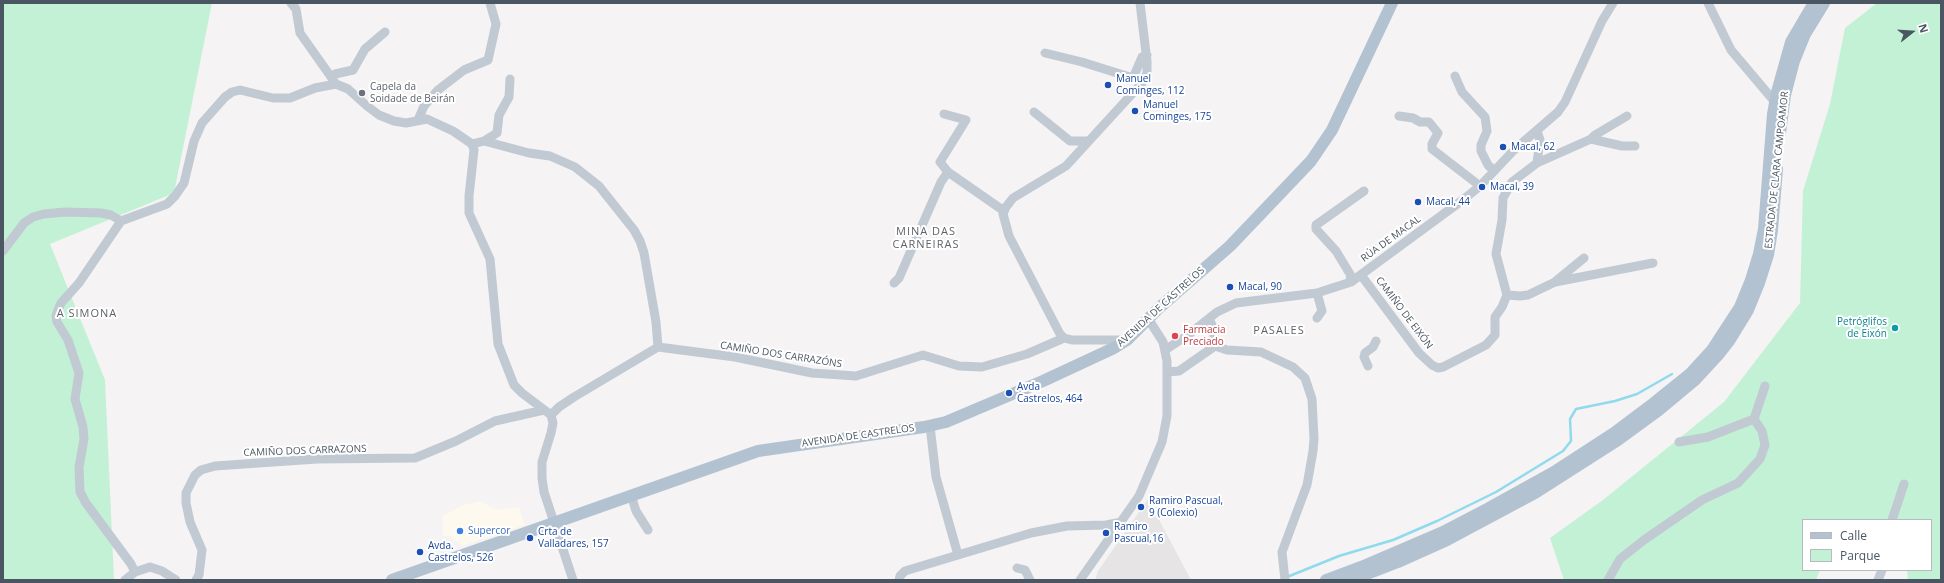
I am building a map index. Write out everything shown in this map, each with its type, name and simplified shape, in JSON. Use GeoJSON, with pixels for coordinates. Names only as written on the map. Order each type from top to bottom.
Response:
{"type":"FeatureCollection","features":[{"type":"Feature","properties":{"kind":"main road","name":"AVENIDA DE CASTRELOS"},"geometry":{"type":"LineString","coordinates":[[392,580],[555,521],[735,458],[766,449],[930,426],[959,417],[1098,357],[1127,340],[1159,308],[1230,246],[1287,188],[1319,151],[1332,130],[1392,3]]}},
{"type":"Feature","properties":{"kind":"main road","name":"ESTRADA DE CLARA CAMPOAMOR"},"geometry":{"type":"LineString","coordinates":[[1326,580],[1366,565],[1443,532],[1532,485],[1641,413],[1678,384],[1700,363],[1722,336],[1740,307],[1751,280],[1759,254],[1765,215],[1775,102],[1782,71],[1791,42],[1814,3]]}},
{"type":"Feature","properties":{"kind":"main road","name":"ESTRADA DE CLARA CAMPOAMOR"},"geometry":{"type":"LineString","coordinates":[[1351,580],[1398,562],[1470,528],[1577,468],[1665,405],[1695,380],[1718,355],[1748,310],[1764,269],[1774,219],[1780,132],[1785,95],[1799,47],[1824,3]]}},
{"type":"Feature","properties":{"kind":"street"},"geometry":{"type":"LineString","coordinates":[[291,3],[296,9],[300,33],[334,80],[348,89],[366,106],[379,115],[394,121],[406,123],[427,119],[453,131],[472,144],[474,150],[469,196],[469,213],[490,259],[498,344],[514,385],[548,413],[553,423],[541,470],[544,492],[555,521],[573,580]]}},
{"type":"Feature","properties":{"kind":"street"},"geometry":{"type":"LineString","coordinates":[[418,120],[424,106],[438,90],[464,70],[488,60],[496,24],[490,3]]}},
{"type":"Feature","properties":{"kind":"street"},"geometry":{"type":"LineString","coordinates":[[1127,340],[1078,341],[1064,338],[1060,334],[1009,236],[1004,222],[1004,211],[1013,198],[1062,169],[1090,141],[1142,83],[1147,72],[1147,55],[1140,3]]}},
{"type":"Feature","properties":{"kind":"street","name":"RÚA DE MACAL"},"geometry":{"type":"LineString","coordinates":[[1165,350],[1217,312],[1236,303],[1317,293],[1351,282],[1480,186],[1494,171],[1558,112],[1565,102],[1602,21],[1613,3]]}},
{"type":"Feature","properties":{"kind":"street"},"geometry":{"type":"LineString","coordinates":[[1708,3],[1731,50],[1775,102]]}},
{"type":"Feature","properties":{"kind":"street"},"geometry":{"type":"LineString","coordinates":[[334,80],[335,74],[353,70],[365,49],[385,32]]}},
{"type":"Feature","properties":{"kind":"street"},"geometry":{"type":"LineString","coordinates":[[1045,53],[1082,62],[1133,78],[1142,57],[1147,55]]}},
{"type":"Feature","properties":{"kind":"street"},"geometry":{"type":"LineString","coordinates":[[1455,76],[1462,92],[1485,117],[1487,130],[1481,148],[1488,165],[1494,171]]}},
{"type":"Feature","properties":{"kind":"street"},"geometry":{"type":"LineString","coordinates":[[472,144],[484,141],[497,132],[499,115],[509,97],[510,79]]}},
{"type":"Feature","properties":{"kind":"street"},"geometry":{"type":"LineString","coordinates":[[135,572],[127,556],[90,508],[80,492],[79,467],[84,439],[83,427],[75,399],[79,373],[68,340],[57,322],[56,316],[61,303],[79,283],[121,221],[167,204],[175,196],[184,183],[194,140],[202,123],[232,92],[244,91],[282,99],[290,98],[334,80]]}},
{"type":"Feature","properties":{"kind":"street"},"geometry":{"type":"LineString","coordinates":[[1034,112],[1070,141],[1090,141]]}},
{"type":"Feature","properties":{"kind":"street"},"geometry":{"type":"LineString","coordinates":[[944,114],[966,120],[940,162],[948,172],[1004,211]]}},
{"type":"Feature","properties":{"kind":"street"},"geometry":{"type":"LineString","coordinates":[[1399,116],[1413,118],[1420,122],[1429,122],[1438,133],[1432,144],[1432,149],[1480,186]]}},
{"type":"Feature","properties":{"kind":"street"},"geometry":{"type":"LineString","coordinates":[[1584,258],[1555,282],[1528,295],[1507,295],[1495,248],[1502,220],[1503,198],[1512,182],[1537,163],[1591,139],[1627,116]]}},
{"type":"Feature","properties":{"kind":"street"},"geometry":{"type":"LineString","coordinates":[[1537,131],[1540,140],[1537,163]]}},
{"type":"Feature","properties":{"kind":"street"},"geometry":{"type":"LineString","coordinates":[[1591,139],[1622,146],[1635,146]]}},
{"type":"Feature","properties":{"kind":"street"},"geometry":{"type":"LineString","coordinates":[[484,141],[529,153],[550,156],[575,167],[599,186],[634,230],[644,253],[656,322],[658,347],[548,413]]}},
{"type":"Feature","properties":{"kind":"street"},"geometry":{"type":"LineString","coordinates":[[894,283],[899,278],[941,182],[948,172]]}},
{"type":"Feature","properties":{"kind":"street"},"geometry":{"type":"LineString","coordinates":[[1351,282],[1350,274],[1336,251],[1316,229],[1316,225],[1364,191]]}},
{"type":"Feature","properties":{"kind":"street"},"geometry":{"type":"LineString","coordinates":[[3,252],[24,223],[33,217],[44,214],[65,212],[101,213],[111,215],[121,221]]}},
{"type":"Feature","properties":{"kind":"street"},"geometry":{"type":"LineString","coordinates":[[1555,282],[1653,263]]}},
{"type":"Feature","properties":{"kind":"street","name":"CAMIÑO DE EIXÓN"},"geometry":{"type":"LineString","coordinates":[[1361,275],[1419,353],[1432,365],[1438,368],[1486,345],[1495,335],[1495,318],[1507,295]]}},
{"type":"Feature","properties":{"kind":"street"},"geometry":{"type":"LineString","coordinates":[[1316,318],[1322,311],[1317,293]]}},
{"type":"Feature","properties":{"kind":"street"},"geometry":{"type":"LineString","coordinates":[[1209,319],[1213,327],[1215,346]]}},
{"type":"Feature","properties":{"kind":"street"},"geometry":{"type":"LineString","coordinates":[[1080,580],[1122,522],[1147,480],[1162,442],[1167,416],[1167,372],[1165,350],[1163,342],[1148,320]]}},
{"type":"Feature","properties":{"kind":"street","name":"CAMIÑO DOS CARRAZÓNS"},"geometry":{"type":"LineString","coordinates":[[658,347],[735,357],[812,373],[856,376],[923,355],[959,366],[982,367],[1026,354],[1064,338]]}},
{"type":"Feature","properties":{"kind":"street"},"geometry":{"type":"LineString","coordinates":[[1368,366],[1364,357],[1365,353],[1373,347],[1376,341]]}},
{"type":"Feature","properties":{"kind":"street"},"geometry":{"type":"LineString","coordinates":[[1167,372],[1179,371],[1215,346]]}},
{"type":"Feature","properties":{"kind":"street"},"geometry":{"type":"LineString","coordinates":[[1215,346],[1227,350],[1262,352],[1300,372],[1308,384],[1314,415],[1313,451],[1307,485],[1282,552],[1285,576]]}},
{"type":"Feature","properties":{"kind":"street"},"geometry":{"type":"LineString","coordinates":[[1679,442],[1708,437],[1754,419],[1766,386]]}},
{"type":"Feature","properties":{"kind":"street","name":"CAMIÑO DOS CARRAZONS"},"geometry":{"type":"LineString","coordinates":[[196,580],[199,575],[202,550],[190,522],[186,503],[186,493],[195,475],[201,470],[215,466],[317,459],[415,458],[456,441],[495,421],[548,413]]}},
{"type":"Feature","properties":{"kind":"street"},"geometry":{"type":"LineString","coordinates":[[1608,580],[1620,559],[1702,500],[1738,483],[1760,459],[1765,445],[1762,431],[1754,419]]}},
{"type":"Feature","properties":{"kind":"street"},"geometry":{"type":"LineString","coordinates":[[930,426],[936,477],[958,555]]}},
{"type":"Feature","properties":{"kind":"street"},"geometry":{"type":"LineString","coordinates":[[1892,519],[1904,484]]}},
{"type":"Feature","properties":{"kind":"street"},"geometry":{"type":"LineString","coordinates":[[631,495],[636,511],[648,530]]}},
{"type":"Feature","properties":{"kind":"street"},"geometry":{"type":"LineString","coordinates":[[899,580],[904,571],[1031,533],[1067,526],[1106,525],[1122,522]]}},
{"type":"Feature","properties":{"kind":"street"},"geometry":{"type":"LineString","coordinates":[[125,580],[135,572],[150,567],[162,571],[176,580]]}},
{"type":"Feature","properties":{"kind":"street"},"geometry":{"type":"LineString","coordinates":[[1017,568],[1025,570],[1030,580]]}},
{"type":"Feature","properties":{"kind":"shaded area"},"geometry":{"type":"Polygon","coordinates":[[[1148,499],[1191,580],[1095,580],[1098,571],[1148,499]]]}},
{"type":"Feature","properties":{"kind":"shaded area"},"geometry":{"type":"Polygon","coordinates":[[[480,501],[497,510],[519,507],[525,525],[462,546],[450,536],[443,536],[442,516],[464,505],[480,501]]]}},
{"type":"Feature","properties":{"kind":"green space"},"geometry":{"type":"Polygon","coordinates":[[[3,3],[212,3],[174,193],[50,244],[105,380],[114,580],[3,580],[3,3]]]}},
{"type":"Feature","properties":{"kind":"green space"},"geometry":{"type":"Polygon","coordinates":[[[1877,3],[1941,3],[1941,580],[1908,580],[1907,571],[1932,571],[1932,519],[1802,519],[1802,571],[1820,571],[1816,580],[1564,580],[1550,538],[1603,500],[1724,402],[1800,303],[1803,191],[1830,104],[1845,28],[1877,3]]]}},
{"type":"Feature","properties":{"kind":"waterway"},"geometry":{"type":"LineString","coordinates":[[1287,577],[1339,556],[1393,540],[1437,521],[1496,492],[1563,451],[1571,441],[1570,419],[1576,409],[1615,401],[1637,394],[1672,374]]}},
{"type":"Feature","properties":{"kind":"place","name":"Manuel Cominges, 112"},"geometry":{"type":"Point","coordinates":[1108,85]}},
{"type":"Feature","properties":{"kind":"place","name":"Capela da Soidade de Beirán"},"geometry":{"type":"Point","coordinates":[362,93]}},
{"type":"Feature","properties":{"kind":"place","name":"Manuel Cominges, 175"},"geometry":{"type":"Point","coordinates":[1135,111]}},
{"type":"Feature","properties":{"kind":"place","name":"Macal, 62"},"geometry":{"type":"Point","coordinates":[1503,147]}},
{"type":"Feature","properties":{"kind":"place","name":"Macal, 39"},"geometry":{"type":"Point","coordinates":[1482,187]}},
{"type":"Feature","properties":{"kind":"place","name":"Macal, 44"},"geometry":{"type":"Point","coordinates":[1418,202]}},
{"type":"Feature","properties":{"kind":"place","name":"Macal, 90"},"geometry":{"type":"Point","coordinates":[1230,287]}},
{"type":"Feature","properties":{"kind":"place","name":"Petróglifos de Eixón"},"geometry":{"type":"Point","coordinates":[1895,328]}},
{"type":"Feature","properties":{"kind":"place","name":"Farmacia Preciado"},"geometry":{"type":"Point","coordinates":[1175,336]}},
{"type":"Feature","properties":{"kind":"place","name":"Avda Castrelos, 464"},"geometry":{"type":"Point","coordinates":[1009,393]}},
{"type":"Feature","properties":{"kind":"place","name":"Ramiro Pascual, 9 (Colexio)"},"geometry":{"type":"Point","coordinates":[1141,507]}},
{"type":"Feature","properties":{"kind":"place","name":"Supercor"},"geometry":{"type":"Point","coordinates":[460,531]}},
{"type":"Feature","properties":{"kind":"place","name":"Ramiro Pascual,16"},"geometry":{"type":"Point","coordinates":[1106,533]}},
{"type":"Feature","properties":{"kind":"place","name":"Crta de Valladares, 157"},"geometry":{"type":"Point","coordinates":[530,538]}},
{"type":"Feature","properties":{"kind":"place","name":"Avda. Castrelos, 526"},"geometry":{"type":"Point","coordinates":[420,552]}},
{"type":"Feature","properties":{"kind":"district","name":"MINA DAS CARNEIRAS"},"geometry":{"type":"Point","coordinates":[926,238]}},
{"type":"Feature","properties":{"kind":"district","name":"A SIMONA"},"geometry":{"type":"Point","coordinates":[87,314]}},
{"type":"Feature","properties":{"kind":"district","name":"PASALES"},"geometry":{"type":"Point","coordinates":[1279,331]}}]}
